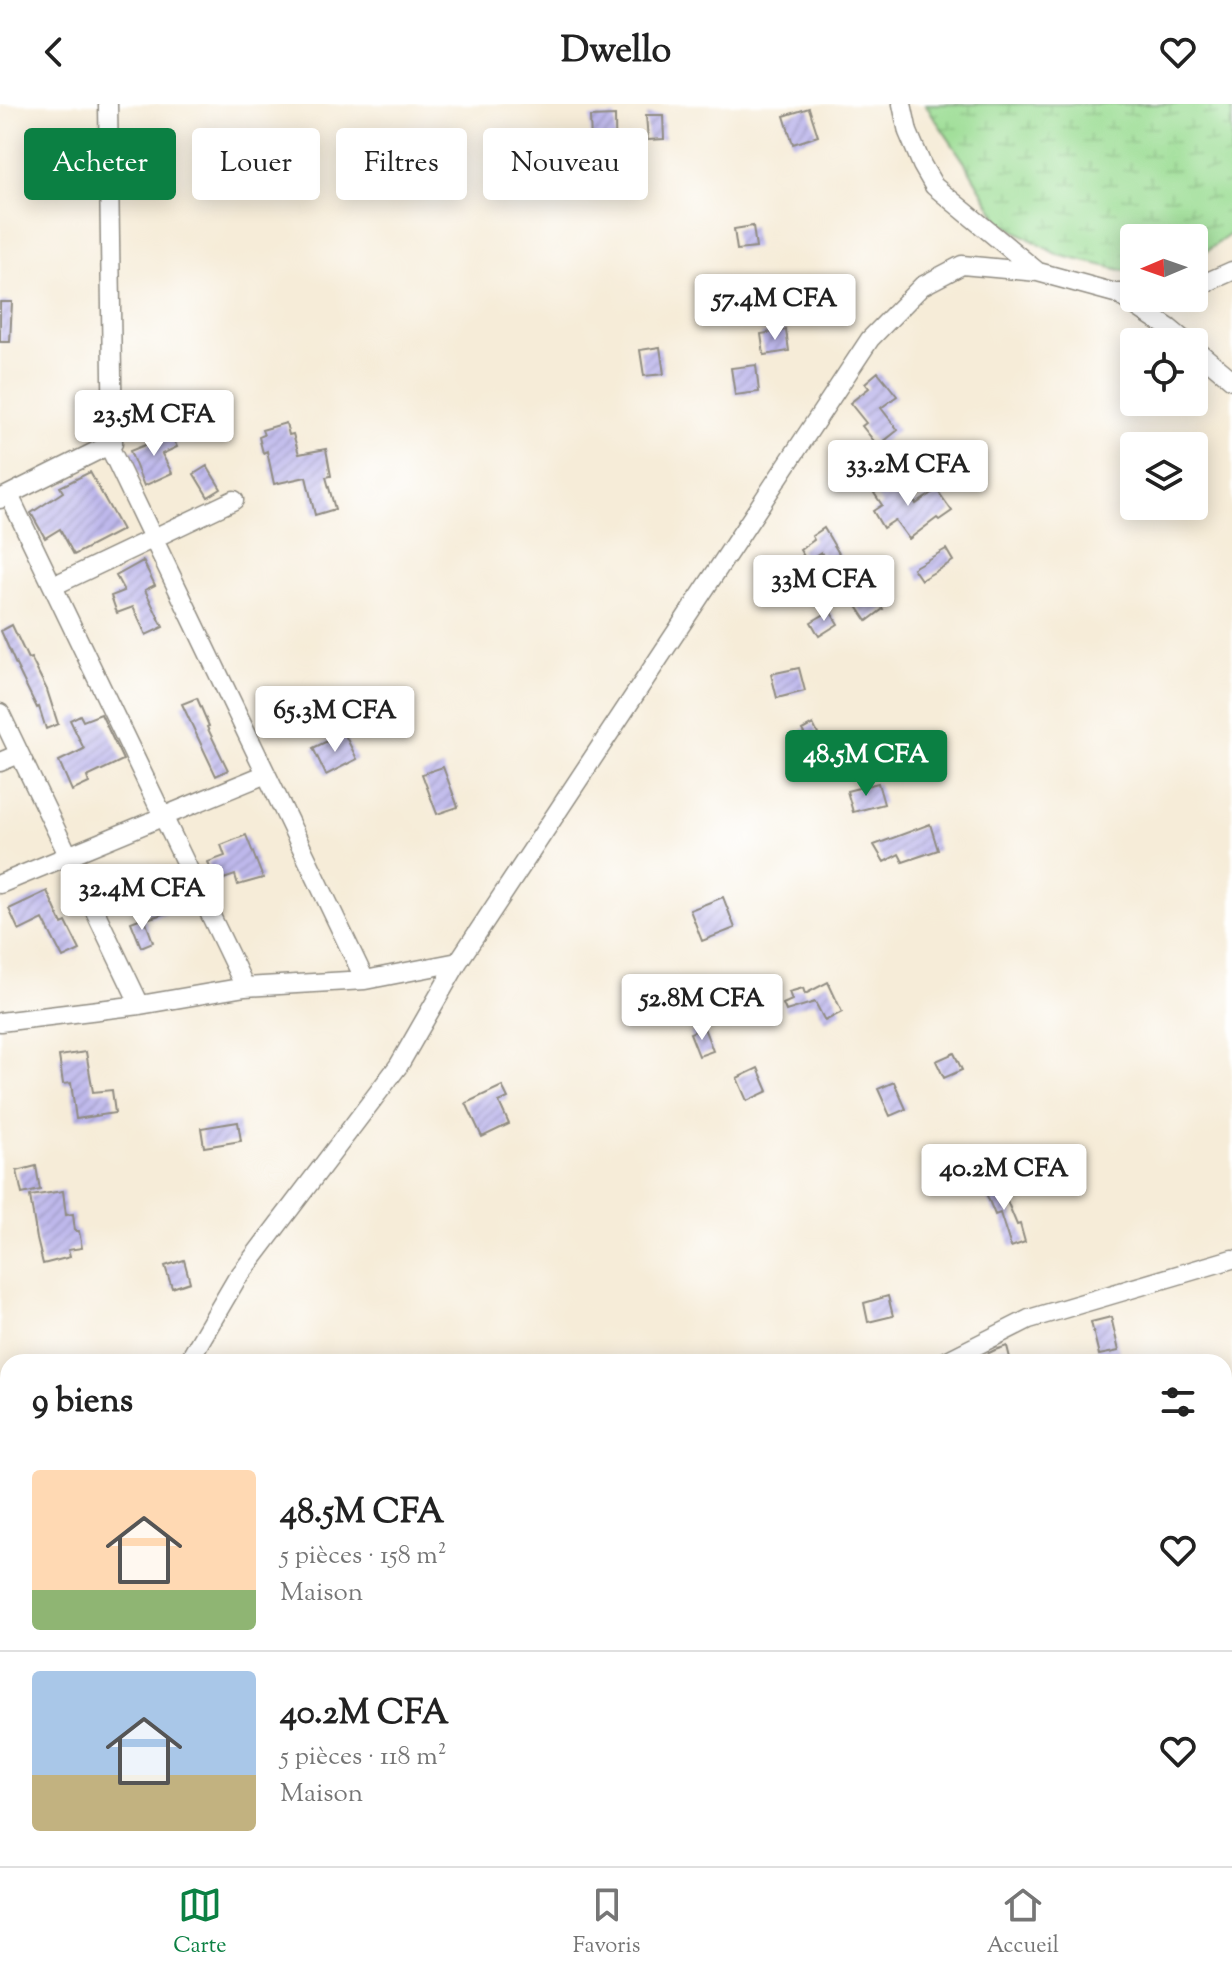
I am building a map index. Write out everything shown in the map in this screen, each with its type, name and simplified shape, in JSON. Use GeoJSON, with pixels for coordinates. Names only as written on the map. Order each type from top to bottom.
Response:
{"type":"FeatureCollection","features":[{"type":"Feature","properties":{"kind":"street"},"geometry":{"type":"LineString","coordinates":[[108,104],[113,443],[5,497],[53,586],[245,987]]}},
{"type":"Feature","properties":{"kind":"street"},"geometry":{"type":"LineString","coordinates":[[902,104],[908,132],[934,186],[1038,272]]}},
{"type":"Feature","properties":{"kind":"street"},"geometry":{"type":"LineString","coordinates":[[193,1354],[236,1280],[399,1065],[458,962],[870,339],[922,286],[962,265],[1038,272],[1120,292]]}},
{"type":"Feature","properties":{"kind":"street"},"geometry":{"type":"LineString","coordinates":[[1208,282],[1232,271]]}},
{"type":"Feature","properties":{"kind":"street"},"geometry":{"type":"LineString","coordinates":[[1149,312],[1169,328]]}},
{"type":"Feature","properties":{"kind":"street"},"geometry":{"type":"LineString","coordinates":[[1208,360],[1232,380]]}},
{"type":"Feature","properties":{"kind":"street"},"geometry":{"type":"LineString","coordinates":[[109,446],[365,980]]}},
{"type":"Feature","properties":{"kind":"street"},"geometry":{"type":"LineString","coordinates":[[53,586],[234,500]]}},
{"type":"Feature","properties":{"kind":"street"},"geometry":{"type":"LineString","coordinates":[[0,713],[140,1005]]}},
{"type":"Feature","properties":{"kind":"street"},"geometry":{"type":"LineString","coordinates":[[0,762],[19,754]]}},
{"type":"Feature","properties":{"kind":"street"},"geometry":{"type":"LineString","coordinates":[[0,884],[266,774]]}},
{"type":"Feature","properties":{"kind":"street"},"geometry":{"type":"LineString","coordinates":[[0,1022],[140,1005],[245,987],[365,980],[458,962]]}},
{"type":"Feature","properties":{"kind":"street"},"geometry":{"type":"LineString","coordinates":[[960,1354],[1029,1319],[1232,1259]]}},
{"type":"Feature","properties":{"kind":"green space"},"geometry":{"type":"Polygon","coordinates":[[[925,104],[1232,104],[1232,233],[1208,250],[1208,224],[1120,224],[1120,270],[1058,255],[1000,222],[925,104]]]}},
{"type":"Feature","properties":{"kind":"building"},"geometry":{"type":"Polygon","coordinates":[[[809,108],[818,136],[793,144],[784,116],[809,108]]]}},
{"type":"Feature","properties":{"kind":"building"},"geometry":{"type":"Polygon","coordinates":[[[646,115],[663,115],[664,139],[648,140],[646,115]]]}},
{"type":"Feature","properties":{"kind":"building"},"geometry":{"type":"Polygon","coordinates":[[[615,116],[615,128],[590,128],[590,117],[615,116]]]}},
{"type":"Feature","properties":{"kind":"building"},"geometry":{"type":"Polygon","coordinates":[[[753,226],[756,248],[737,250],[734,229],[753,226]]]}},
{"type":"Feature","properties":{"kind":"building"},"geometry":{"type":"Polygon","coordinates":[[[0,302],[12,302],[10,342],[0,342],[0,302]]]}},
{"type":"Feature","properties":{"kind":"building"},"geometry":{"type":"Polygon","coordinates":[[[786,330],[789,351],[764,355],[761,334],[786,330]]]}},
{"type":"Feature","properties":{"kind":"building"},"geometry":{"type":"Polygon","coordinates":[[[660,347],[664,374],[644,376],[640,350],[660,347]]]}},
{"type":"Feature","properties":{"kind":"building"},"geometry":{"type":"Polygon","coordinates":[[[756,365],[759,392],[735,395],[731,368],[756,365]]]}},
{"type":"Feature","properties":{"kind":"building"},"geometry":{"type":"Polygon","coordinates":[[[878,372],[897,396],[881,408],[898,430],[878,446],[862,426],[866,423],[850,403],[869,388],[865,383],[878,372]]]}},
{"type":"Feature","properties":{"kind":"building"},"geometry":{"type":"Polygon","coordinates":[[[286,423],[299,454],[326,449],[331,476],[326,477],[335,509],[315,515],[306,477],[274,484],[267,451],[263,453],[259,437],[264,435],[262,430],[286,423]]]}},
{"type":"Feature","properties":{"kind":"building"},"geometry":{"type":"Polygon","coordinates":[[[168,429],[177,447],[162,454],[172,473],[144,486],[130,451],[160,439],[158,434],[168,429]]]}},
{"type":"Feature","properties":{"kind":"building"},"geometry":{"type":"Polygon","coordinates":[[[207,466],[221,489],[208,497],[194,474],[207,466]]]}},
{"type":"Feature","properties":{"kind":"building"},"geometry":{"type":"Polygon","coordinates":[[[90,472],[122,530],[74,555],[60,529],[45,538],[31,513],[63,492],[60,487],[90,472]]]}},
{"type":"Feature","properties":{"kind":"building"},"geometry":{"type":"Polygon","coordinates":[[[900,476],[916,504],[937,490],[952,511],[909,539],[895,520],[883,528],[873,511],[882,505],[874,493],[900,476]]]}},
{"type":"Feature","properties":{"kind":"building"},"geometry":{"type":"Polygon","coordinates":[[[824,528],[841,557],[828,565],[821,552],[807,561],[800,550],[824,528]]]}},
{"type":"Feature","properties":{"kind":"building"},"geometry":{"type":"Polygon","coordinates":[[[946,549],[953,561],[921,580],[913,568],[946,549]]]}},
{"type":"Feature","properties":{"kind":"building"},"geometry":{"type":"Polygon","coordinates":[[[143,561],[155,585],[145,590],[163,627],[146,635],[133,607],[117,613],[111,596],[124,591],[116,576],[143,561]]]}},
{"type":"Feature","properties":{"kind":"building"},"geometry":{"type":"Polygon","coordinates":[[[868,587],[883,609],[867,621],[852,599],[868,587]]]}},
{"type":"Feature","properties":{"kind":"building"},"geometry":{"type":"Polygon","coordinates":[[[830,611],[838,624],[819,636],[811,622],[830,611]]]}},
{"type":"Feature","properties":{"kind":"building"},"geometry":{"type":"Polygon","coordinates":[[[12,625],[47,690],[58,724],[46,729],[39,707],[1,631],[12,625]]]}},
{"type":"Feature","properties":{"kind":"building"},"geometry":{"type":"Polygon","coordinates":[[[799,668],[805,691],[777,698],[771,674],[799,668]]]}},
{"type":"Feature","properties":{"kind":"building"},"geometry":{"type":"Polygon","coordinates":[[[197,698],[228,770],[216,776],[182,704],[197,698]]]}},
{"type":"Feature","properties":{"kind":"building"},"geometry":{"type":"Polygon","coordinates":[[[101,714],[123,760],[87,777],[89,783],[72,791],[59,761],[84,749],[70,720],[80,715],[83,721],[101,714]]]}},
{"type":"Feature","properties":{"kind":"building"},"geometry":{"type":"Polygon","coordinates":[[[813,724],[831,761],[822,766],[802,730],[813,724]]]}},
{"type":"Feature","properties":{"kind":"building"},"geometry":{"type":"Polygon","coordinates":[[[344,733],[357,759],[326,775],[313,748],[344,733]]]}},
{"type":"Feature","properties":{"kind":"building"},"geometry":{"type":"Polygon","coordinates":[[[443,767],[458,807],[437,814],[422,774],[443,767]]]}},
{"type":"Feature","properties":{"kind":"building"},"geometry":{"type":"Polygon","coordinates":[[[878,783],[884,804],[853,812],[847,791],[878,783]]]}},
{"type":"Feature","properties":{"kind":"building"},"geometry":{"type":"Polygon","coordinates":[[[930,824],[938,850],[903,862],[899,854],[884,862],[874,845],[930,824]]]}},
{"type":"Feature","properties":{"kind":"building"},"geometry":{"type":"Polygon","coordinates":[[[246,835],[263,878],[238,885],[235,875],[215,882],[208,862],[225,856],[221,845],[246,835]]]}},
{"type":"Feature","properties":{"kind":"building"},"geometry":{"type":"Polygon","coordinates":[[[165,886],[173,911],[150,918],[142,894],[165,886]]]}},
{"type":"Feature","properties":{"kind":"building"},"geometry":{"type":"Polygon","coordinates":[[[47,891],[62,924],[66,922],[80,950],[63,958],[43,919],[19,931],[9,909],[47,891]]]}},
{"type":"Feature","properties":{"kind":"building"},"geometry":{"type":"Polygon","coordinates":[[[723,897],[735,928],[702,941],[690,910],[723,897]]]}},
{"type":"Feature","properties":{"kind":"building"},"geometry":{"type":"Polygon","coordinates":[[[144,917],[153,942],[141,947],[131,922],[144,917]]]}},
{"type":"Feature","properties":{"kind":"building"},"geometry":{"type":"Polygon","coordinates":[[[828,982],[842,1012],[825,1021],[815,1002],[786,1011],[783,1004],[792,1000],[789,992],[803,988],[805,994],[828,982]]]}},
{"type":"Feature","properties":{"kind":"building"},"geometry":{"type":"Polygon","coordinates":[[[704,1028],[713,1051],[699,1056],[690,1033],[704,1028]]]}},
{"type":"Feature","properties":{"kind":"building"},"geometry":{"type":"Polygon","coordinates":[[[86,1052],[93,1092],[112,1090],[115,1113],[76,1119],[71,1083],[63,1084],[59,1056],[86,1052]]]}},
{"type":"Feature","properties":{"kind":"building"},"geometry":{"type":"Polygon","coordinates":[[[954,1053],[962,1070],[944,1078],[936,1061],[954,1053]]]}},
{"type":"Feature","properties":{"kind":"building"},"geometry":{"type":"Polygon","coordinates":[[[758,1068],[768,1091],[747,1101],[737,1078],[758,1068]]]}},
{"type":"Feature","properties":{"kind":"building"},"geometry":{"type":"Polygon","coordinates":[[[894,1082],[906,1109],[890,1116],[878,1089],[894,1082]]]}},
{"type":"Feature","properties":{"kind":"building"},"geometry":{"type":"Polygon","coordinates":[[[502,1086],[508,1098],[499,1102],[509,1124],[482,1137],[466,1103],[502,1086]]]}},
{"type":"Feature","properties":{"kind":"building"},"geometry":{"type":"Polygon","coordinates":[[[238,1122],[241,1141],[204,1147],[201,1128],[238,1122]]]}},
{"type":"Feature","properties":{"kind":"building"},"geometry":{"type":"Polygon","coordinates":[[[36,1166],[40,1190],[22,1194],[17,1171],[36,1166]]]}},
{"type":"Feature","properties":{"kind":"building"},"geometry":{"type":"Polygon","coordinates":[[[998,1179],[1017,1225],[1020,1224],[1025,1242],[1011,1247],[1000,1213],[995,1215],[983,1186],[998,1179]]]}},
{"type":"Feature","properties":{"kind":"building"},"geometry":{"type":"Polygon","coordinates":[[[63,1191],[66,1215],[73,1214],[75,1231],[79,1231],[82,1248],[68,1250],[70,1257],[43,1264],[30,1196],[63,1191]]]}},
{"type":"Feature","properties":{"kind":"building"},"geometry":{"type":"Polygon","coordinates":[[[184,1260],[190,1282],[172,1288],[165,1266],[184,1260]]]}},
{"type":"Feature","properties":{"kind":"building"},"geometry":{"type":"Polygon","coordinates":[[[888,1296],[893,1316],[868,1322],[864,1303],[888,1296]]]}},
{"type":"Feature","properties":{"kind":"building"},"geometry":{"type":"Polygon","coordinates":[[[1111,1317],[1119,1351],[1099,1354],[1091,1322],[1111,1317]]]}},
{"type":"Feature","properties":{"kind":"building"},"geometry":{"type":"Polygon","coordinates":[[[1007,1346],[1009,1354],[987,1354],[1007,1346]]]}}]}
